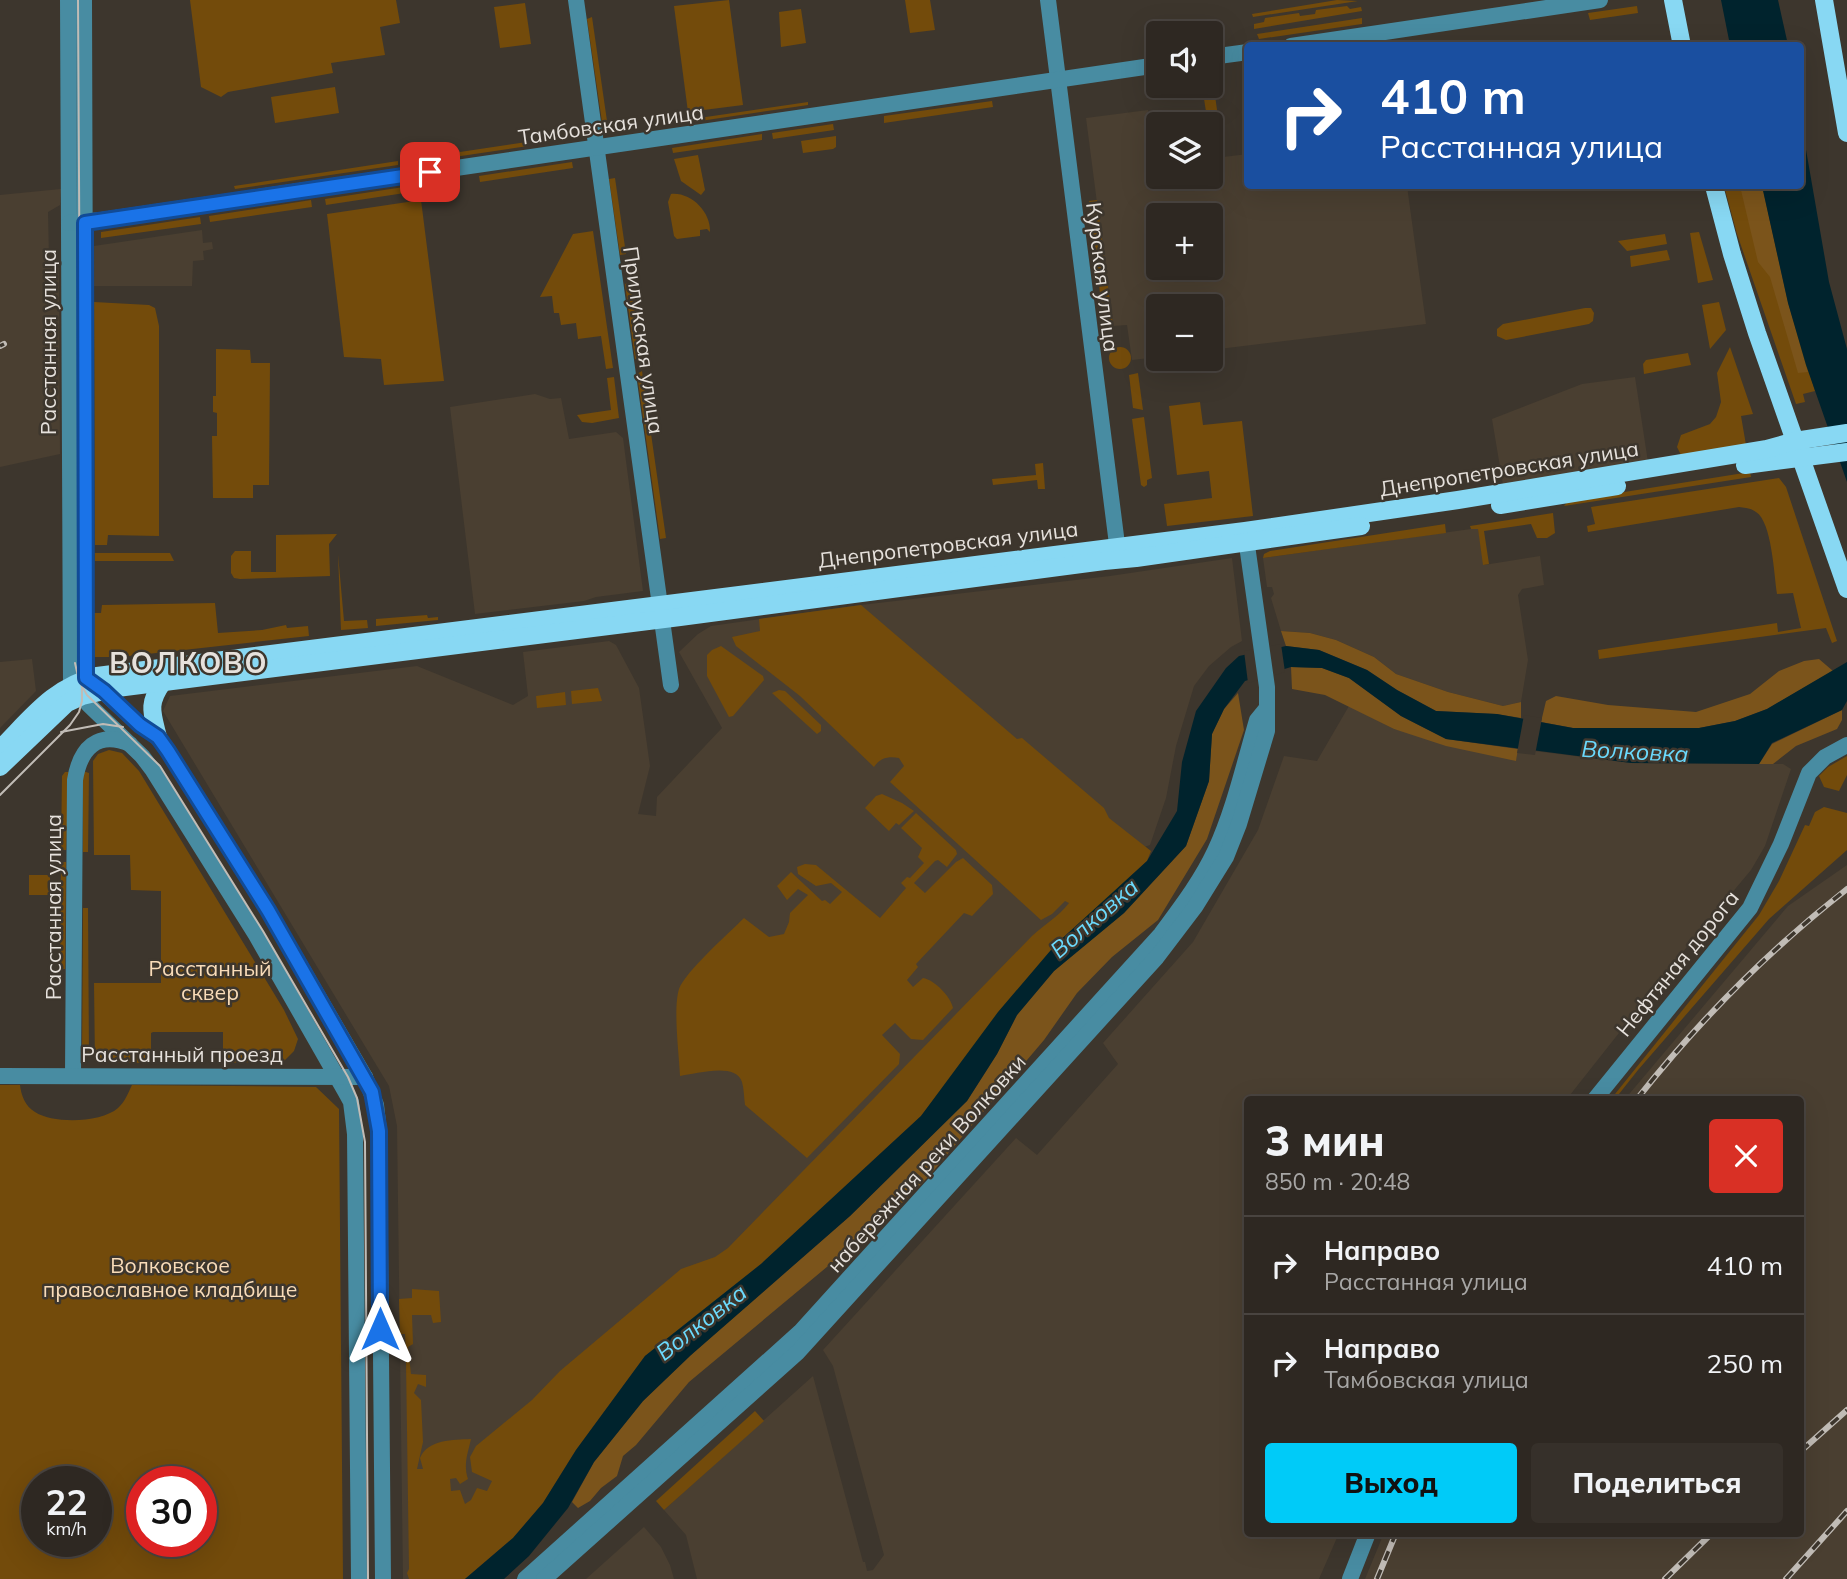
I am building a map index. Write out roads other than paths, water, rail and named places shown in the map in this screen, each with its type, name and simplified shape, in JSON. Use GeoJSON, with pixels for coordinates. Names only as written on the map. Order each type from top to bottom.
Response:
{"type":"FeatureCollection","features":[{"type":"Feature","properties":{"kind":"main road"},"geometry":{"type":"LineString","coordinates":[[1673,0],[1681,42]]}},
{"type":"Feature","properties":{"kind":"main road"},"geometry":{"type":"LineString","coordinates":[[1824,0],[1847,133]]}},
{"type":"Feature","properties":{"kind":"main road"},"geometry":{"type":"LineString","coordinates":[[1715,189],[1732,254],[1847,589]]}},
{"type":"Feature","properties":{"kind":"main road","name":"Днепропетровская улица"},"geometry":{"type":"LineString","coordinates":[[79,686],[104,691],[661,612],[1503,505],[1771,461],[1838,434]]}},
{"type":"Feature","properties":{"kind":"main road","name":"Днепропетровская улица"},"geometry":{"type":"LineString","coordinates":[[1798,450],[1842,452]]}},
{"type":"Feature","properties":{"kind":"main road","name":"Днепропетровская улица"},"geometry":{"type":"LineString","coordinates":[[79,686],[127,671],[661,612]]}},
{"type":"Feature","properties":{"kind":"main road"},"geometry":{"type":"LineString","coordinates":[[158,737],[151,710],[153,698],[163,682]]}},
{"type":"Feature","properties":{"kind":"main road"},"geometry":{"type":"LineString","coordinates":[[0,749],[53,696],[79,686]]}},
{"type":"Feature","properties":{"kind":"main road"},"geometry":{"type":"LineString","coordinates":[[0,767],[79,686]]}},
{"type":"Feature","properties":{"kind":"street","name":"Расстанная улица"},"geometry":{"type":"LineString","coordinates":[[68,0],[77,223]]}},
{"type":"Feature","properties":{"kind":"street","name":"Расстанная улица"},"geometry":{"type":"LineString","coordinates":[[79,686],[77,223],[83,0]]}},
{"type":"Feature","properties":{"kind":"street","name":"Прилукская улица"},"geometry":{"type":"LineString","coordinates":[[576,0],[671,685]]}},
{"type":"Feature","properties":{"kind":"street","name":"Курская улица"},"geometry":{"type":"LineString","coordinates":[[1048,0],[1118,553]]}},
{"type":"Feature","properties":{"kind":"street"},"geometry":{"type":"LineString","coordinates":[[1317,42],[1600,0]]}},
{"type":"Feature","properties":{"kind":"street"},"geometry":{"type":"LineString","coordinates":[[1223,55],[1244,53]]}},
{"type":"Feature","properties":{"kind":"street","name":"Тамбовская улица"},"geometry":{"type":"LineString","coordinates":[[77,223],[1146,67]]}},
{"type":"Feature","properties":{"kind":"street","name":"набережная реки Волковки"},"geometry":{"type":"LineString","coordinates":[[544,1579],[797,1353],[1171,941],[1206,891],[1233,842],[1267,731],[1267,687],[1246,537]]}},
{"type":"Feature","properties":{"kind":"street"},"geometry":{"type":"LineString","coordinates":[[79,686],[147,761],[229,892],[351,1102],[355,1134],[359,1579]]}},
{"type":"Feature","properties":{"kind":"street"},"geometry":{"type":"LineString","coordinates":[[104,691],[140,725],[158,737],[268,910],[365,1077],[376,1105],[379,1131],[383,1579]]}},
{"type":"Feature","properties":{"kind":"street","name":"набережная реки Волковки"},"geometry":{"type":"LineString","coordinates":[[525,1579],[800,1332],[1161,934],[1196,884],[1214,852],[1228,819],[1257,720],[1266,709]]}},
{"type":"Feature","properties":{"kind":"street","name":"Расстанная улица"},"geometry":{"type":"LineString","coordinates":[[73,1075],[75,779],[80,758],[88,748],[104,740],[116,739],[132,745]]}},
{"type":"Feature","properties":{"kind":"street","name":"Нефтяная дорога"},"geometry":{"type":"LineString","coordinates":[[1597,1096],[1750,908],[1781,844],[1809,773],[1825,757],[1847,745]]}},
{"type":"Feature","properties":{"kind":"street","name":"Расстанный проезд"},"geometry":{"type":"LineString","coordinates":[[0,1076],[365,1077]]}},
{"type":"Feature","properties":{"kind":"street"},"geometry":{"type":"LineString","coordinates":[[1350,1579],[1366,1537]]}},
{"type":"Feature","properties":{"kind":"water"},"geometry":{"type":"Polygon","coordinates":[[[1721,0],[1778,0],[1787,42],[1729,42],[1721,0]]]}},
{"type":"Feature","properties":{"kind":"water"},"geometry":{"type":"Polygon","coordinates":[[[1804,138],[1829,282],[1847,349],[1847,482],[1806,365],[1788,303],[1763,189],[1804,189],[1804,138]]]}},
{"type":"Feature","properties":{"kind":"water","name":"Волковка"},"geometry":{"type":"Polygon","coordinates":[[[1286,646],[1319,650],[1367,670],[1436,711],[1497,714],[1573,728],[1699,728],[1735,721],[1767,709],[1847,662],[1847,701],[1842,710],[1772,743],[1759,764],[1631,763],[1446,739],[1401,716],[1349,678],[1322,668],[1291,667],[1245,681],[1224,709],[1212,734],[1209,781],[1186,846],[1124,913],[1054,971],[1017,1015],[997,1054],[967,1101],[850,1216],[691,1355],[643,1401],[594,1462],[568,1508],[529,1556],[504,1579],[465,1579],[513,1538],[543,1503],[576,1450],[645,1356],[761,1264],[921,1116],[998,1012],[1056,944],[1147,861],[1177,811],[1182,762],[1196,711],[1226,668],[1239,656],[1286,646]]]}},
{"type":"Feature","properties":{"kind":"tram line"},"geometry":{"type":"LineString","coordinates":[[0,795],[70,725],[79,712],[82,701],[78,0]]}},
{"type":"Feature","properties":{"kind":"tram line"},"geometry":{"type":"LineString","coordinates":[[75,663],[79,681],[87,695],[160,766],[263,931],[348,1077],[357,1098],[365,1142],[368,1579]]}},
{"type":"Feature","properties":{"kind":"tram line"},"geometry":{"type":"LineString","coordinates":[[61,732],[103,724],[123,727]]}},
{"type":"Feature","properties":{"kind":"railway"},"geometry":{"type":"LineString","coordinates":[[0,346],[4,344]]}},
{"type":"Feature","properties":{"kind":"railway"},"geometry":{"type":"LineString","coordinates":[[1640,1096],[1685,1042],[1762,962],[1847,889]]}},
{"type":"Feature","properties":{"kind":"railway"},"geometry":{"type":"LineString","coordinates":[[1804,1448],[1847,1410]]}},
{"type":"Feature","properties":{"kind":"railway"},"geometry":{"type":"LineString","coordinates":[[1786,1579],[1847,1511]]}},
{"type":"Feature","properties":{"kind":"railway"},"geometry":{"type":"LineString","coordinates":[[1377,1579],[1394,1537]]}},
{"type":"Feature","properties":{"kind":"railway"},"geometry":{"type":"LineString","coordinates":[[1665,1579],[1708,1537]]}},
{"type":"Feature","properties":{"kind":"district","name":"ВОЛКОВО"},"geometry":{"type":"Point","coordinates":[189,662]}},
{"type":"Feature","properties":{"kind":"park label","name":"Расстанный сквер"},"geometry":{"type":"Point","coordinates":[210,980]}},
{"type":"Feature","properties":{"kind":"park label","name":"Волковское православное кладбище"},"geometry":{"type":"Point","coordinates":[170,1277]}}]}
